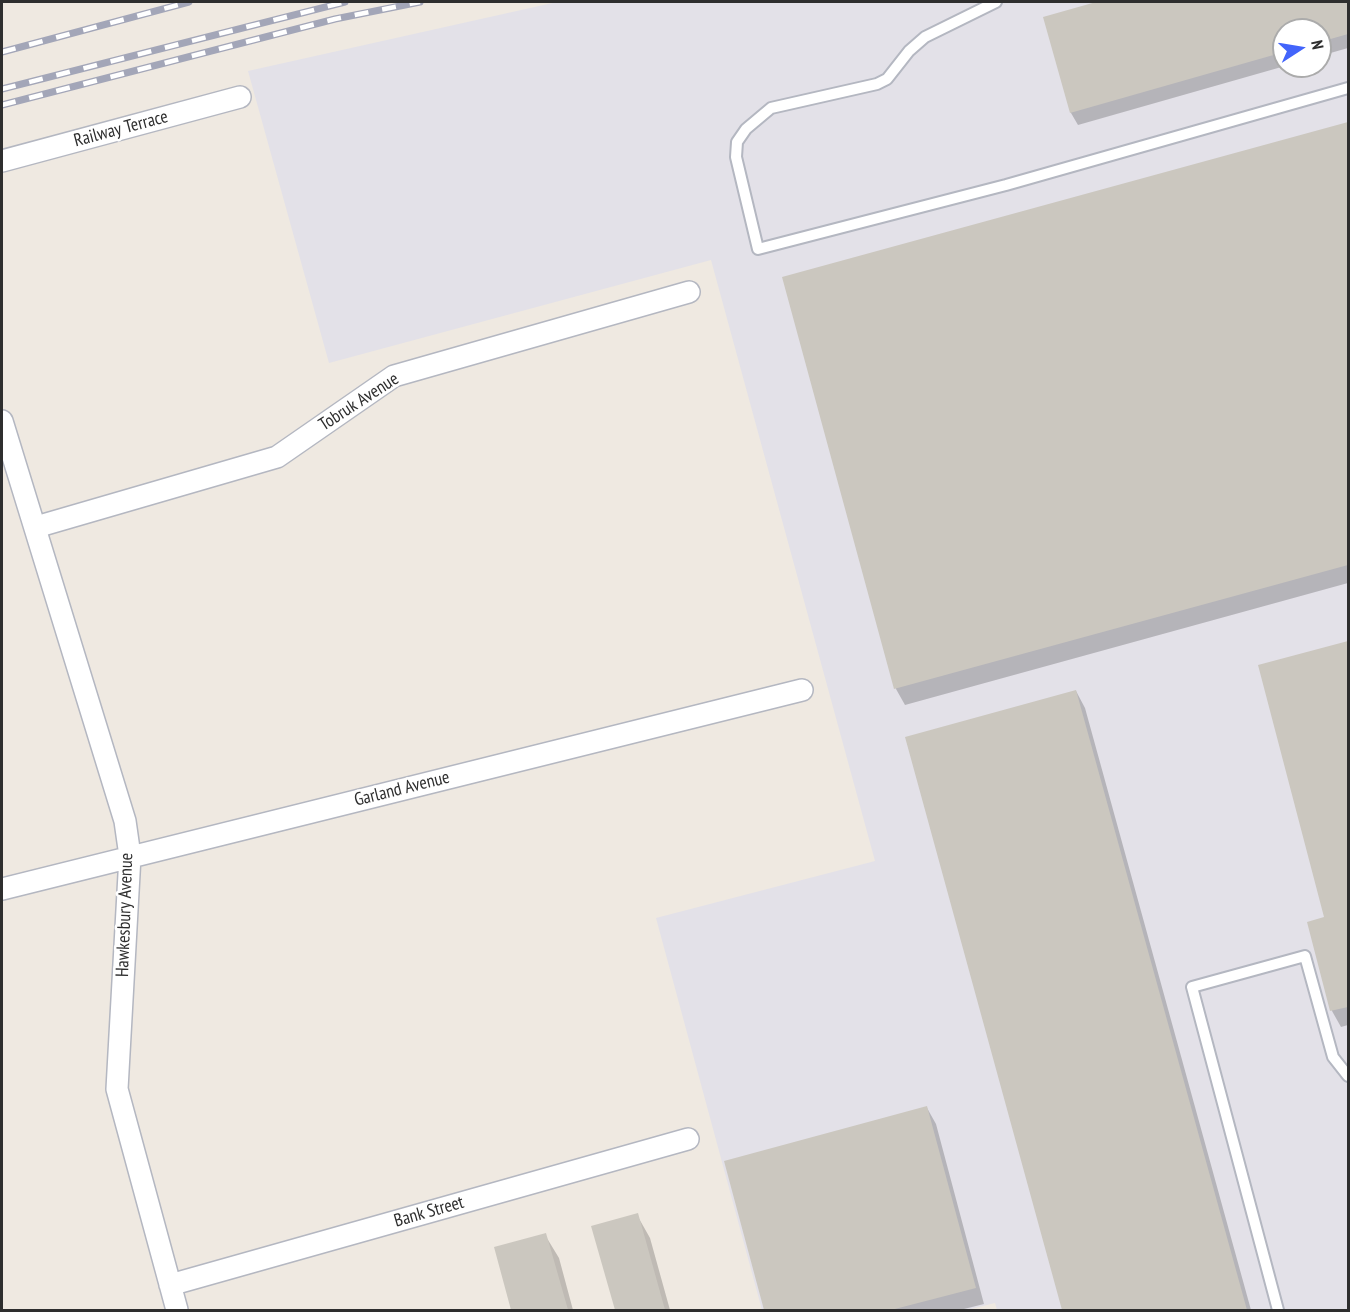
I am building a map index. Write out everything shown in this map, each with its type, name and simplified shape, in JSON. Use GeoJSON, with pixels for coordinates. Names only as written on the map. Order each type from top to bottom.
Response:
{"type":"FeatureCollection","features":[{"type":"Feature","properties":{"kind":"street","name":"Railway Terrace"},"geometry":{"type":"LineString","coordinates":[[2,161],[240,97]]}},
{"type":"Feature","properties":{"kind":"street","name":"Tobruk Avenue"},"geometry":{"type":"LineString","coordinates":[[36,527],[277,457],[394,376],[689,292]]}},
{"type":"Feature","properties":{"kind":"street","name":"Hawkesbury Avenue"},"geometry":{"type":"LineString","coordinates":[[2,424],[36,527],[125,821],[130,856],[117,1089],[177,1311]]}},
{"type":"Feature","properties":{"kind":"street","name":"Garland Avenue"},"geometry":{"type":"LineString","coordinates":[[2,889],[802,690]]}},
{"type":"Feature","properties":{"kind":"street","name":"Bank Street"},"geometry":{"type":"LineString","coordinates":[[170,1285],[688,1139]]}},
{"type":"Feature","properties":{"kind":"lane"},"geometry":{"type":"LineString","coordinates":[[996,2],[925,37],[909,51],[887,80],[771,108],[746,129],[737,142],[736,157],[758,249],[1006,185],[1348,88]]}},
{"type":"Feature","properties":{"kind":"lane"},"geometry":{"type":"LineString","coordinates":[[1278,1311],[1192,987],[1305,956],[1333,1057],[1348,1076]]}},
{"type":"Feature","properties":{"kind":"shaded area"},"geometry":{"type":"Polygon","coordinates":[[[557,2],[1348,2],[1348,1310],[997,1310],[995,1303],[967,1310],[762,1310],[656,918],[875,861],[711,260],[329,363],[248,71],[557,2]]]}},
{"type":"Feature","properties":{"kind":"building"},"geometry":{"type":"Polygon","coordinates":[[[1096,2],[1348,2],[1348,34],[1332,39],[1332,18],[1272,18],[1272,55],[1070,113],[1043,17],[1096,2]]]}},
{"type":"Feature","properties":{"kind":"building"},"geometry":{"type":"Polygon","coordinates":[[[1348,122],[1348,565],[894,689],[782,277],[1348,122]]]}},
{"type":"Feature","properties":{"kind":"building"},"geometry":{"type":"Polygon","coordinates":[[[1348,641],[1348,1007],[1330,1011],[1307,922],[1324,917],[1258,665],[1348,641]]]}},
{"type":"Feature","properties":{"kind":"building"},"geometry":{"type":"Polygon","coordinates":[[[1076,690],[1247,1310],[1062,1310],[905,737],[1076,690]]]}},
{"type":"Feature","properties":{"kind":"building"},"geometry":{"type":"Polygon","coordinates":[[[927,1106],[976,1288],[891,1310],[764,1310],[724,1161],[927,1106]]]}},
{"type":"Feature","properties":{"kind":"building"},"geometry":{"type":"Polygon","coordinates":[[[638,1213],[665,1310],[615,1310],[591,1226],[638,1213]]]}},
{"type":"Feature","properties":{"kind":"building"},"geometry":{"type":"Polygon","coordinates":[[[546,1233],[568,1310],[511,1310],[494,1247],[546,1233]]]}},
{"type":"Feature","properties":{"kind":"railway"},"geometry":{"type":"LineString","coordinates":[[2,52],[189,2]]}},
{"type":"Feature","properties":{"kind":"railway"},"geometry":{"type":"LineString","coordinates":[[2,89],[345,2]]}},
{"type":"Feature","properties":{"kind":"railway"},"geometry":{"type":"LineString","coordinates":[[2,105],[335,19],[420,2]]}}]}
